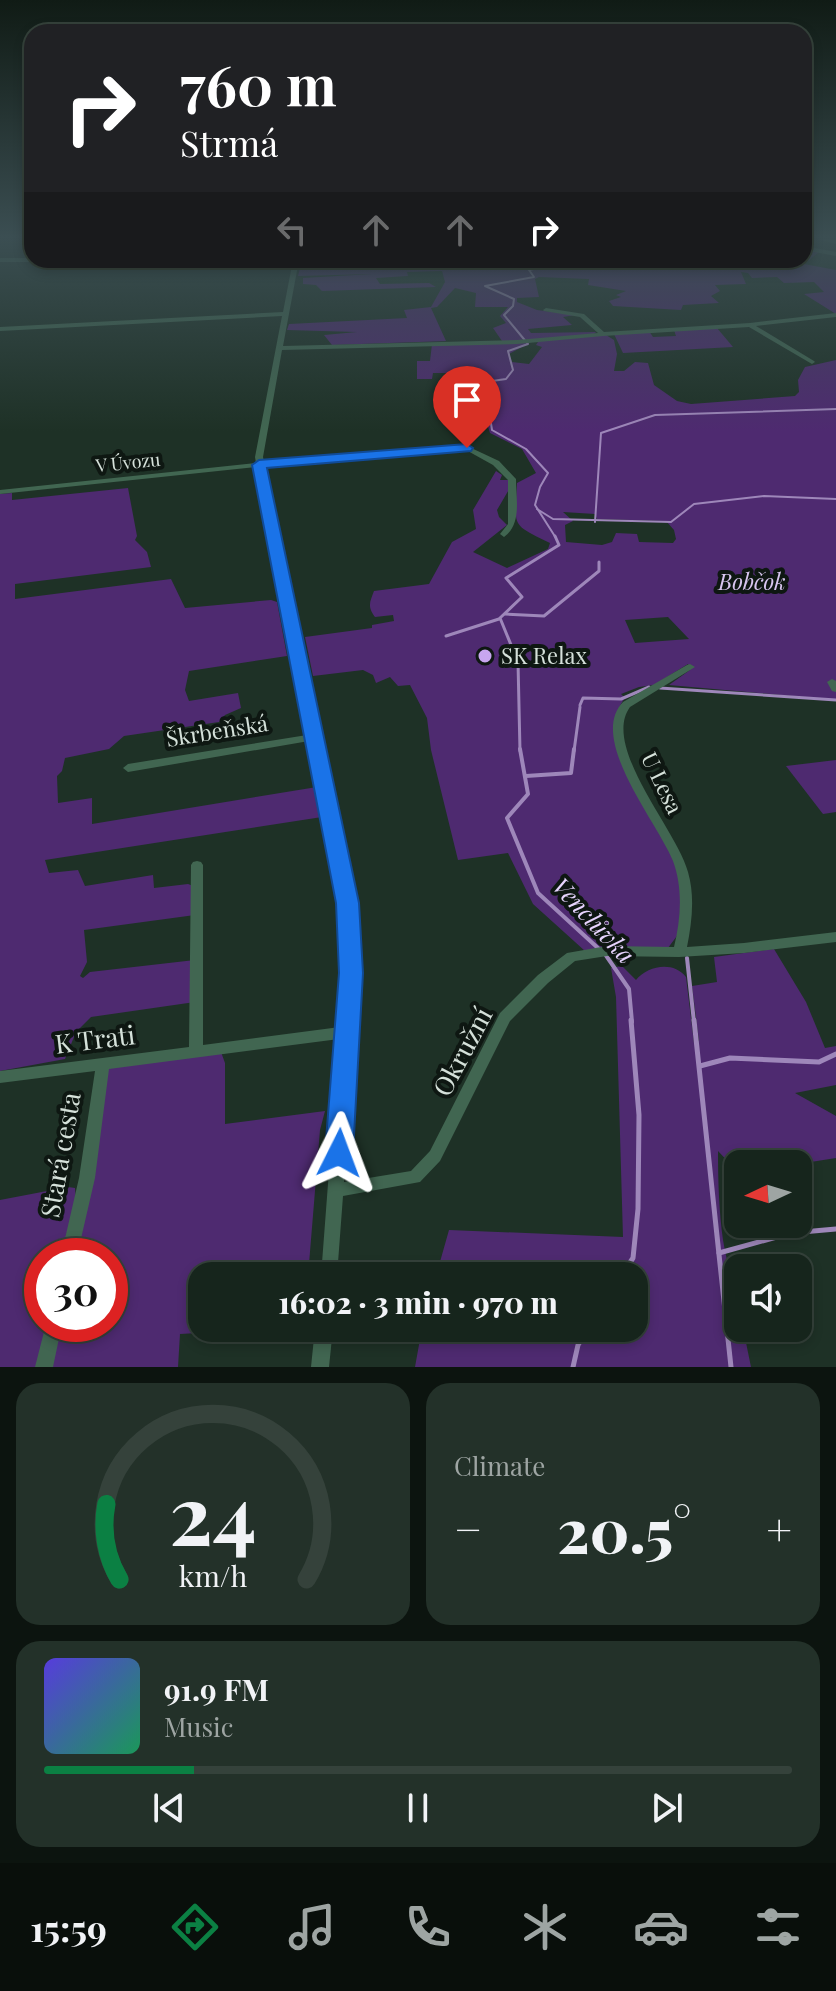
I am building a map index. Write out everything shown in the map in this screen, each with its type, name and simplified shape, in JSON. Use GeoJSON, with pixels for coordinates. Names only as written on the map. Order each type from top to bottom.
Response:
{"type":"FeatureCollection","features":[{"type":"Feature","properties":{"kind":"street"},"geometry":{"type":"LineString","coordinates":[[288,303],[259,465],[348,903],[351,973],[330,1262]]}},
{"type":"Feature","properties":{"kind":"street"},"geometry":{"type":"LineString","coordinates":[[546,310],[582,315],[603,334]]}},
{"type":"Feature","properties":{"kind":"street"},"geometry":{"type":"LineString","coordinates":[[0,329],[286,314]]}},
{"type":"Feature","properties":{"kind":"street"},"geometry":{"type":"LineString","coordinates":[[280,348],[528,341],[750,325],[836,315]]}},
{"type":"Feature","properties":{"kind":"street"},"geometry":{"type":"LineString","coordinates":[[750,325],[812,362]]}},
{"type":"Feature","properties":{"kind":"street","name":"V Úvozu"},"geometry":{"type":"LineString","coordinates":[[0,492],[259,465],[467,448],[496,463],[512,479],[512,524],[504,534]]}},
{"type":"Feature","properties":{"kind":"street","name":"U Lesa"},"geometry":{"type":"LineString","coordinates":[[679,952],[687,922],[680,862],[631,777],[618,719],[623,707],[633,698],[690,667]]}},
{"type":"Feature","properties":{"kind":"street","name":"Škrbeňská"},"geometry":{"type":"LineString","coordinates":[[128,768],[313,737]]}},
{"type":"Feature","properties":{"kind":"street"},"geometry":{"type":"LineString","coordinates":[[196,1052],[197,865]]}},
{"type":"Feature","properties":{"kind":"street","name":"Okružní"},"geometry":{"type":"LineString","coordinates":[[337,1190],[415,1177],[435,1156],[505,1017],[543,979],[572,957],[600,952],[744,948],[836,937]]}},
{"type":"Feature","properties":{"kind":"street","name":"K Trati"},"geometry":{"type":"LineString","coordinates":[[0,1077],[346,1032]]}},
{"type":"Feature","properties":{"kind":"street","name":"Stará cesta"},"geometry":{"type":"LineString","coordinates":[[73,1238],[87,1178],[103,1063]]}},
{"type":"Feature","properties":{"kind":"street"},"geometry":{"type":"LineString","coordinates":[[44,1367],[50,1342]]}},
{"type":"Feature","properties":{"kind":"street"},"geometry":{"type":"LineString","coordinates":[[320,1367],[323,1342]]}},
{"type":"Feature","properties":{"kind":"green space"},"geometry":{"type":"Polygon","coordinates":[[[433,303],[441,303],[431,308],[446,341],[332,345],[324,335],[357,332],[287,330],[289,324],[407,318],[404,310],[431,307],[433,303]]]}},
{"type":"Feature","properties":{"kind":"green space"},"geometry":{"type":"Polygon","coordinates":[[[475,303],[519,303],[537,310],[575,315],[563,317],[572,325],[528,329],[531,333],[596,332],[594,334],[606,335],[614,340],[617,354],[614,371],[624,371],[635,362],[648,363],[654,385],[677,401],[691,404],[795,396],[799,392],[798,380],[805,367],[836,360],[836,700],[669,685],[690,670],[688,664],[654,685],[621,694],[625,698],[616,717],[616,738],[622,760],[669,849],[682,896],[681,927],[668,948],[585,951],[533,904],[508,853],[458,860],[431,750],[427,718],[410,685],[398,686],[390,677],[376,683],[373,675],[363,670],[313,676],[305,637],[372,628],[372,625],[394,621],[393,615],[375,617],[370,604],[374,591],[429,584],[452,542],[476,529],[473,510],[496,471],[502,475],[500,480],[511,480],[511,486],[497,510],[507,525],[473,552],[507,568],[548,549],[550,543],[521,527],[516,516],[517,483],[536,473],[522,449],[490,433],[479,398],[454,373],[433,373],[432,379],[417,379],[417,361],[430,361],[432,344],[531,342],[509,354],[512,362],[529,364],[542,347],[536,345],[538,342],[502,341],[493,328],[506,323],[500,316],[508,307],[475,307],[475,303]],[[563,512],[573,521],[565,525],[566,542],[602,545],[612,542],[616,533],[637,534],[639,542],[673,543],[676,539],[674,530],[666,521],[597,519],[595,514],[563,512]],[[668,617],[625,620],[635,643],[689,639],[668,617]]]}},
{"type":"Feature","properties":{"kind":"green space"},"geometry":{"type":"Polygon","coordinates":[[[610,303],[719,303],[683,305],[681,310],[613,306],[610,303]]]}},
{"type":"Feature","properties":{"kind":"green space"},"geometry":{"type":"Polygon","coordinates":[[[818,303],[836,303],[836,314],[818,303]]]}},
{"type":"Feature","properties":{"kind":"green space"},"geometry":{"type":"Polygon","coordinates":[[[717,328],[733,347],[623,353],[614,334],[649,331],[653,337],[676,336],[674,330],[717,328]]]}},
{"type":"Feature","properties":{"kind":"green space"},"geometry":{"type":"Polygon","coordinates":[[[128,488],[137,536],[135,540],[147,552],[151,567],[15,584],[15,599],[171,579],[185,608],[277,602],[287,656],[189,671],[185,690],[189,701],[238,693],[241,708],[225,715],[219,722],[124,736],[109,749],[65,758],[62,771],[57,776],[58,803],[92,798],[92,824],[317,787],[322,817],[45,860],[49,873],[78,870],[85,886],[153,875],[154,888],[188,884],[196,887],[195,915],[84,930],[87,962],[80,976],[83,978],[90,972],[195,960],[195,1002],[91,1017],[76,1032],[65,1059],[0,1071],[0,494],[12,493],[12,500],[128,488]]]}},
{"type":"Feature","properties":{"kind":"green space"},"geometry":{"type":"Polygon","coordinates":[[[836,760],[836,812],[823,814],[786,766],[836,760]]]}},
{"type":"Feature","properties":{"kind":"green space"},"geometry":{"type":"Polygon","coordinates":[[[774,949],[806,1002],[825,1048],[836,1046],[836,1085],[795,1093],[836,1116],[836,1158],[812,1162],[812,1150],[724,1150],[724,1157],[718,1151],[719,1196],[726,1254],[724,1342],[746,1342],[751,1367],[415,1367],[419,1342],[648,1342],[648,1262],[440,1262],[449,1230],[623,1237],[616,997],[611,968],[622,966],[636,980],[654,968],[668,967],[681,972],[686,977],[694,1043],[699,1041],[692,986],[717,982],[714,957],[774,949]]]}},
{"type":"Feature","properties":{"kind":"green space"},"geometry":{"type":"Polygon","coordinates":[[[221,1052],[225,1063],[225,1124],[325,1111],[320,1130],[309,1262],[188,1262],[188,1334],[180,1334],[178,1367],[51,1367],[56,1342],[128,1342],[128,1238],[77,1238],[108,1068],[221,1052]]]}},
{"type":"Feature","properties":{"kind":"green space"},"geometry":{"type":"Polygon","coordinates":[[[75,1188],[76,1201],[68,1238],[24,1238],[24,1342],[44,1342],[38,1367],[0,1367],[0,1200],[75,1188]]]}},
{"type":"Feature","properties":{"kind":"waterway","name":"Venclůvka"},"geometry":{"type":"LineString","coordinates":[[513,303],[504,315],[528,344],[508,351],[513,370],[506,379],[485,382],[477,389],[488,404],[492,430],[526,449],[548,473],[535,505],[538,510]]}},
{"type":"Feature","properties":{"kind":"waterway"},"geometry":{"type":"LineString","coordinates":[[595,520],[601,433],[655,415],[836,409]]}},
{"type":"Feature","properties":{"kind":"waterway"},"geometry":{"type":"LineString","coordinates":[[595,520],[671,522],[694,504],[764,496],[836,499]]}},
{"type":"Feature","properties":{"kind":"waterway"},"geometry":{"type":"LineString","coordinates":[[538,510],[553,519],[595,520]]}},
{"type":"Feature","properties":{"kind":"waterway","name":"Venclůvka"},"geometry":{"type":"LineString","coordinates":[[538,510],[556,537]]}},
{"type":"Feature","properties":{"kind":"waterway","name":"Venclůvka"},"geometry":{"type":"LineString","coordinates":[[520,751],[518,662],[500,618],[522,597],[506,578],[559,545],[556,537]]}},
{"type":"Feature","properties":{"kind":"waterway"},"geometry":{"type":"LineString","coordinates":[[505,614],[544,616],[599,571],[599,562]]}},
{"type":"Feature","properties":{"kind":"waterway"},"geometry":{"type":"LineString","coordinates":[[446,636],[499,619]]}},
{"type":"Feature","properties":{"kind":"waterway","name":"Bobčok"},"geometry":{"type":"LineString","coordinates":[[580,705],[583,698],[621,699],[649,687]]}},
{"type":"Feature","properties":{"kind":"waterway","name":"Bobčok"},"geometry":{"type":"LineString","coordinates":[[660,688],[836,700]]}},
{"type":"Feature","properties":{"kind":"waterway","name":"Bobčok"},"geometry":{"type":"LineString","coordinates":[[574,751],[580,707]]}},
{"type":"Feature","properties":{"kind":"waterway","name":"Venclůvka"},"geometry":{"type":"LineString","coordinates":[[520,749],[528,794],[507,818],[538,893],[599,949]]}},
{"type":"Feature","properties":{"kind":"waterway","name":"Bobčok"},"geometry":{"type":"LineString","coordinates":[[526,776],[571,773],[574,749]]}},
{"type":"Feature","properties":{"kind":"waterway","name":"Venclůvka"},"geometry":{"type":"LineString","coordinates":[[605,954],[629,989],[632,1022]]}},
{"type":"Feature","properties":{"kind":"waterway"},"geometry":{"type":"LineString","coordinates":[[687,958],[694,1022]]}},
{"type":"Feature","properties":{"kind":"waterway","name":"Venclůvka"},"geometry":{"type":"LineString","coordinates":[[630,1262],[638,1209],[639,1115],[631,1020]]}},
{"type":"Feature","properties":{"kind":"waterway"},"geometry":{"type":"LineString","coordinates":[[694,1020],[731,1367]]}},
{"type":"Feature","properties":{"kind":"waterway"},"geometry":{"type":"LineString","coordinates":[[700,1066],[730,1058],[819,1062],[836,1054]]}},
{"type":"Feature","properties":{"kind":"waterway"},"geometry":{"type":"LineString","coordinates":[[719,1253],[791,1233],[836,1229]]}},
{"type":"Feature","properties":{"kind":"waterway","name":"Venclůvka"},"geometry":{"type":"LineString","coordinates":[[573,1367],[580,1342]]}},
{"type":"Feature","properties":{"kind":"place","name":"SK Relax"},"geometry":{"type":"Point","coordinates":[485,656]}},
{"type":"Feature","properties":{"kind":"route"},"geometry":{"type":"LineString","coordinates":[[339,1153],[351,973],[348,903],[259,465],[467,448]]}}]}
